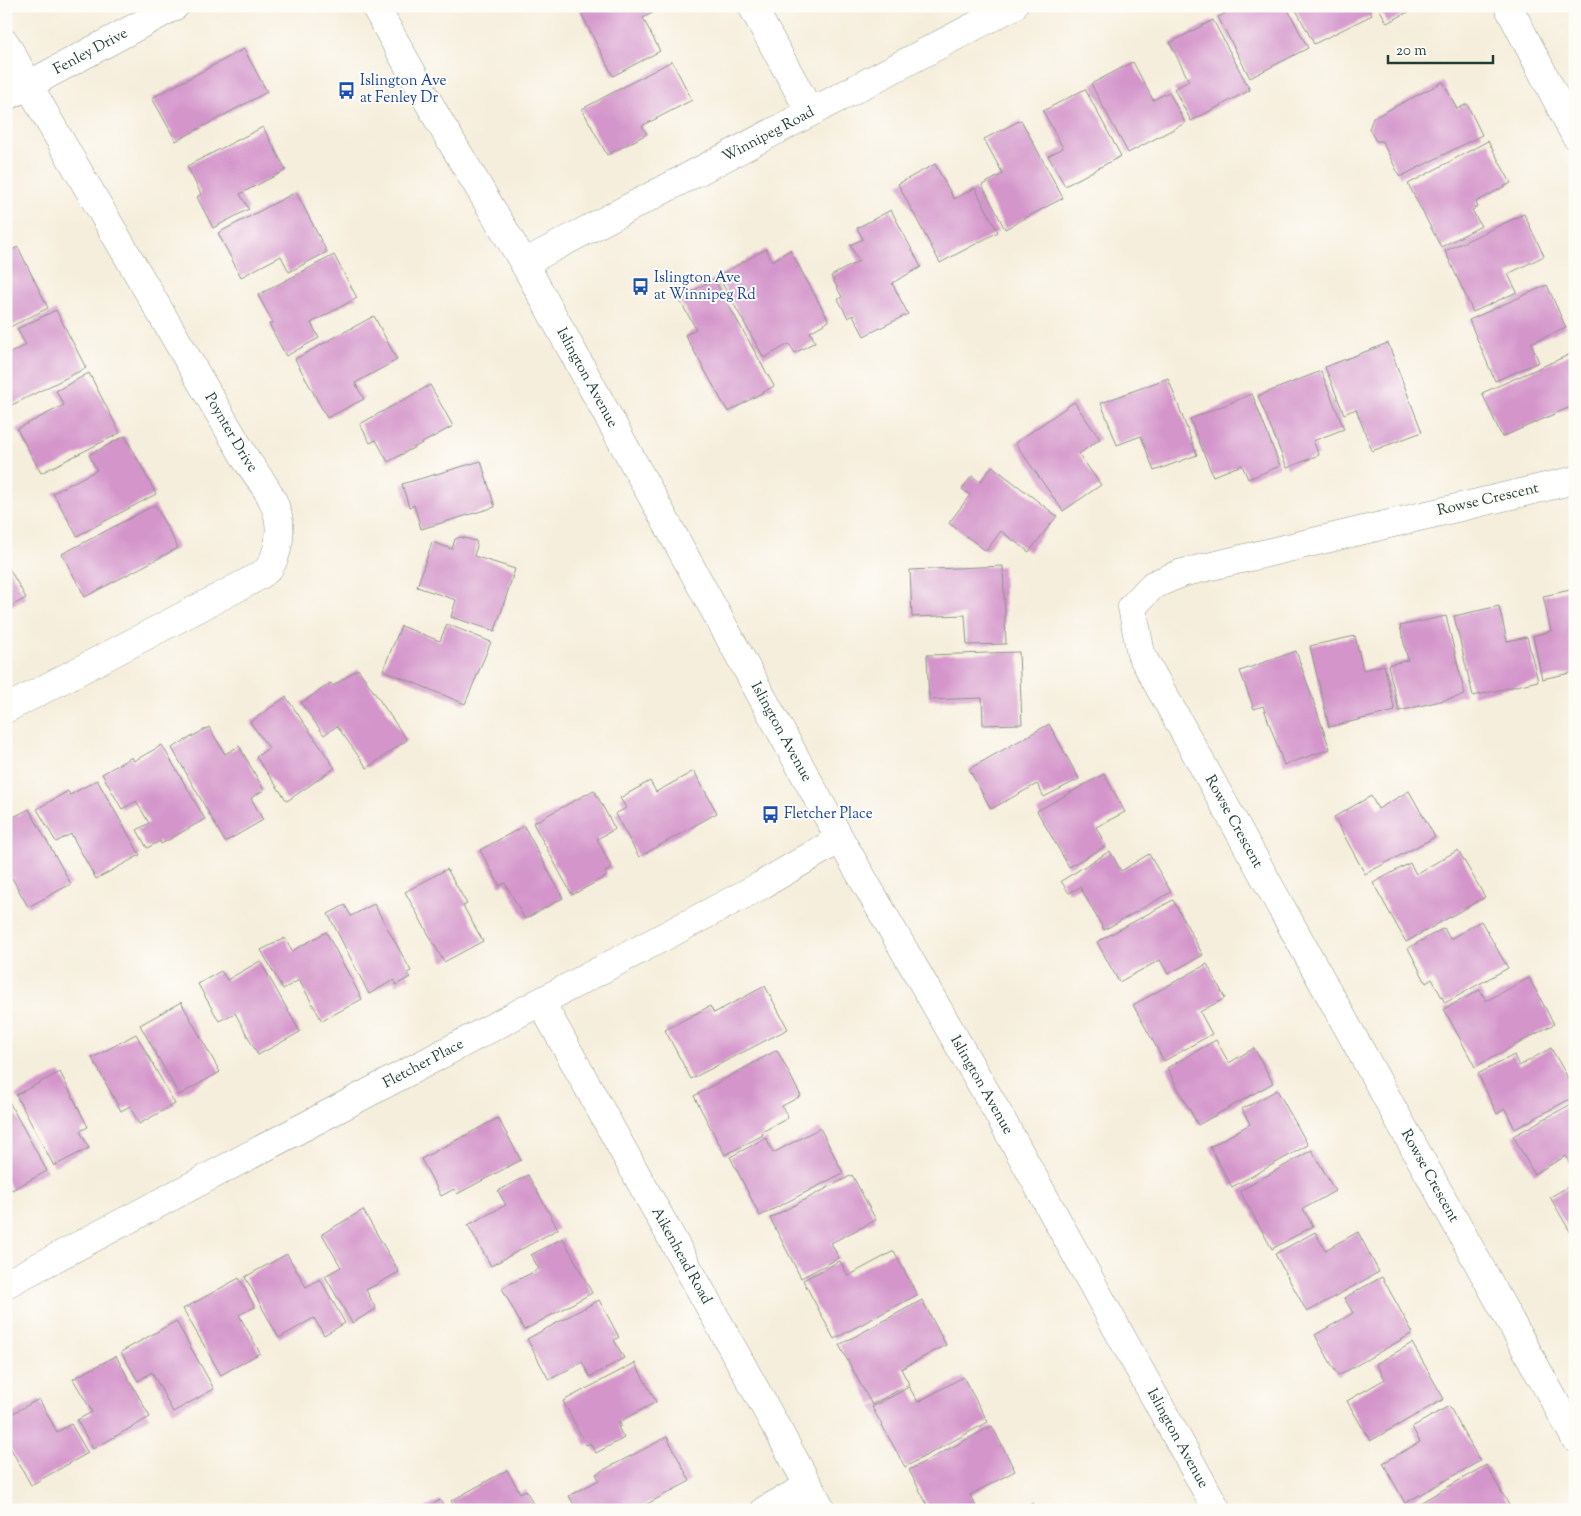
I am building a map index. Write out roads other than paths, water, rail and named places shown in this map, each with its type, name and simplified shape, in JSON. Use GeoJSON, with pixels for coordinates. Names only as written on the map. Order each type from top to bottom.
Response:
{"type":"FeatureCollection","features":[{"type":"Feature","properties":{"kind":"street","name":"Fenley Drive"},"geometry":{"type":"LineString","coordinates":[[18,91],[175,6]]}},
{"type":"Feature","properties":{"kind":"street","name":"Islington Avenue"},"geometry":{"type":"LineString","coordinates":[[375,6],[438,120],[524,263],[840,838],[999,1114],[1218,1510]]}},
{"type":"Feature","properties":{"kind":"street"},"geometry":{"type":"LineString","coordinates":[[752,6],[810,112]]}},
{"type":"Feature","properties":{"kind":"street","name":"Winnipeg Road"},"geometry":{"type":"LineString","coordinates":[[524,263],[1013,6]]}},
{"type":"Feature","properties":{"kind":"street"},"geometry":{"type":"LineString","coordinates":[[1508,6],[1575,135]]}},
{"type":"Feature","properties":{"kind":"street","name":"Poynter Drive"},"geometry":{"type":"LineString","coordinates":[[6,44],[18,91],[247,461],[261,480],[272,499],[279,517],[281,536],[273,562],[266,571],[6,709]]}},
{"type":"Feature","properties":{"kind":"street","name":"Rowse Crescent"},"geometry":{"type":"LineString","coordinates":[[1575,480],[1182,573],[1153,585],[1132,607],[1141,654],[1575,1438]]}},
{"type":"Feature","properties":{"kind":"street","name":"Fletcher Place"},"geometry":{"type":"LineString","coordinates":[[6,1284],[760,886],[840,838]]}},
{"type":"Feature","properties":{"kind":"street","name":"Aikenhead Road"},"geometry":{"type":"LineString","coordinates":[[541,1002],[822,1510]]}},
{"type":"Feature","properties":{"kind":"street"},"geometry":{"type":"LineString","coordinates":[[765,1510],[809,1486]]}},
{"type":"Feature","properties":{"kind":"place","name":"Islington Ave at Fenley Dr"},"geometry":{"type":"Point","coordinates":[346,90]}},
{"type":"Feature","properties":{"kind":"place","name":"Islington Ave at Winnipeg Rd"},"geometry":{"type":"Point","coordinates":[640,287]}},
{"type":"Feature","properties":{"kind":"place","name":"Fletcher Place"},"geometry":{"type":"Point","coordinates":[770,814]}}]}
